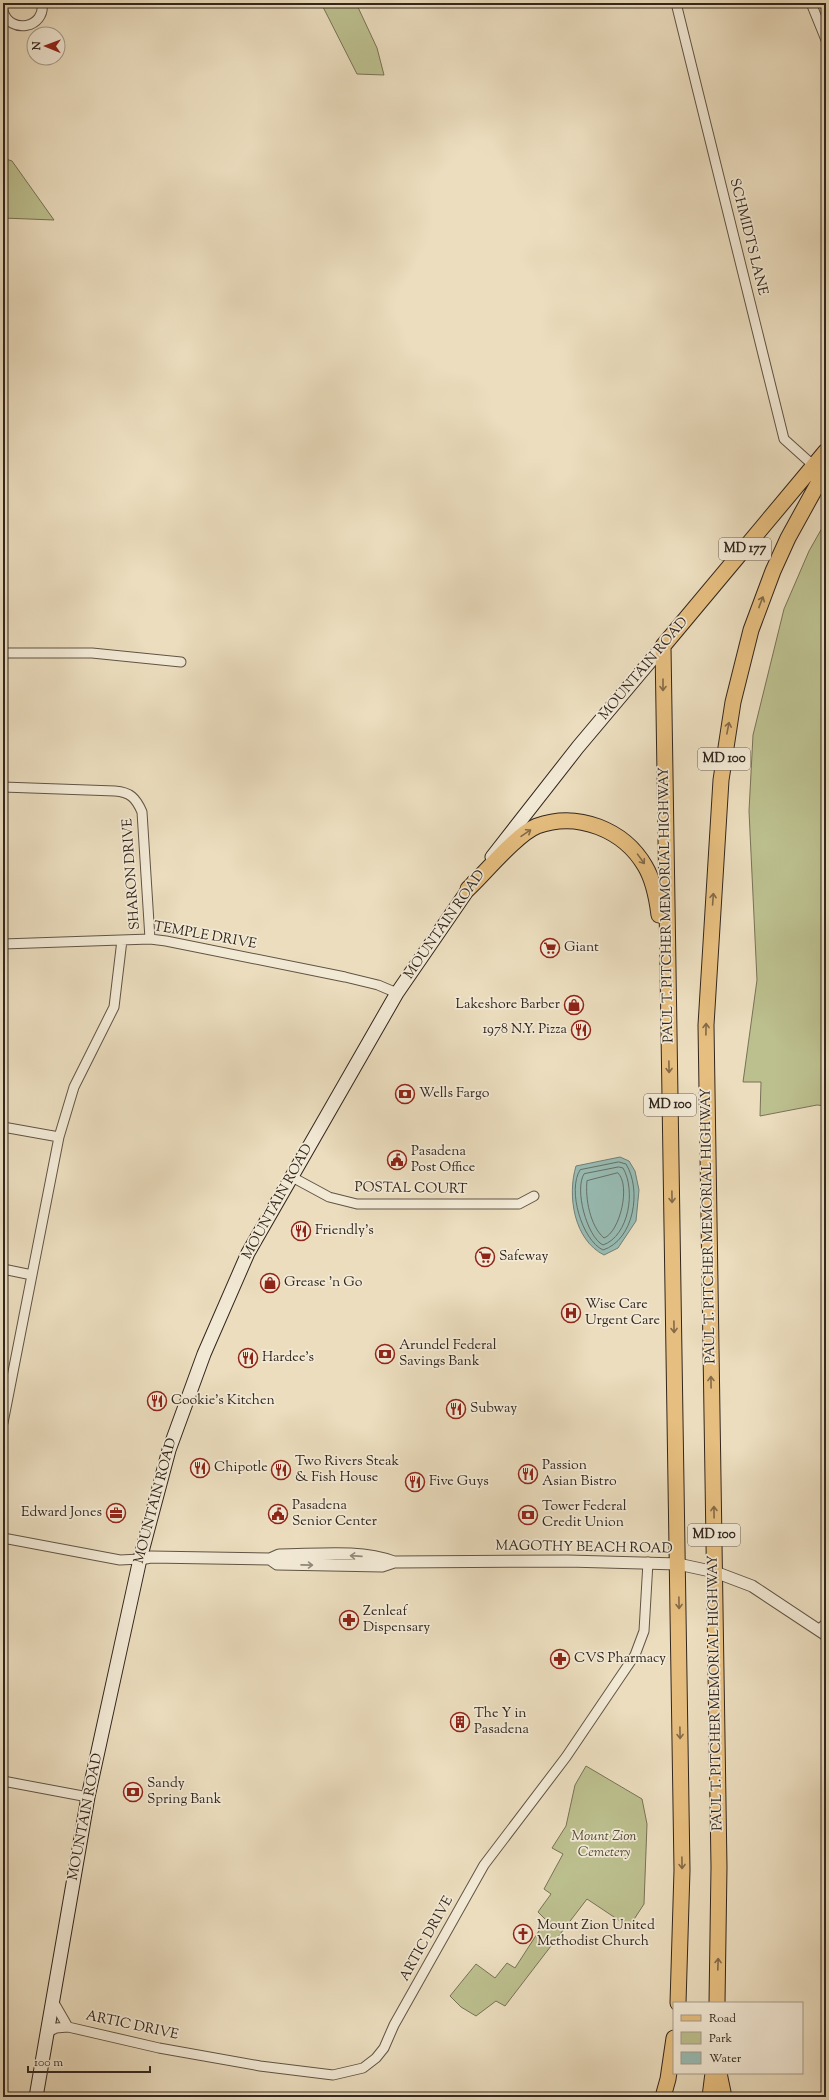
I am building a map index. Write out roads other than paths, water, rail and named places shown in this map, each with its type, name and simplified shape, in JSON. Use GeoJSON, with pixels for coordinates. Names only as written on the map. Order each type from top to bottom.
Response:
{"type":"FeatureCollection","features":[{"type":"Feature","properties":{"kind":"main road","name":"MOUNTAIN ROAD"},"geometry":{"type":"LineString","coordinates":[[36,2097],[88,1797],[140,1559],[169,1450],[204,1354],[248,1253],[398,994],[468,889],[513,828],[573,753],[663,646],[820,467],[826,451]]}},
{"type":"Feature","properties":{"kind":"main road","name":"PAUL T. PITCHER MEMORIAL HIGHWAY"},"geometry":{"type":"LineString","coordinates":[[717,2002],[719,1867],[706,1025],[721,780],[733,702],[751,630],[785,544],[820,467]]}},
{"type":"Feature","properties":{"kind":"main road","name":"PAUL T. PITCHER MEMORIAL HIGHWAY"},"geometry":{"type":"LineString","coordinates":[[663,646],[682,1870],[678,2002]]}},
{"type":"Feature","properties":{"kind":"main road"},"geometry":{"type":"LineString","coordinates":[[468,889],[521,837],[537,826],[571,821],[587,823],[619,836],[633,849],[646,866],[654,885],[658,906],[668,1026]]}},
{"type":"Feature","properties":{"kind":"main road"},"geometry":{"type":"LineString","coordinates":[[663,2097],[668,2079],[673,2045]]}},
{"type":"Feature","properties":{"kind":"main road"},"geometry":{"type":"LineString","coordinates":[[674,2097],[675,2074]]}},
{"type":"Feature","properties":{"kind":"main road"},"geometry":{"type":"LineString","coordinates":[[710,2097],[712,2074]]}},
{"type":"Feature","properties":{"kind":"main road"},"geometry":{"type":"LineString","coordinates":[[719,2074],[724,2097]]}},
{"type":"Feature","properties":{"kind":"street"},"geometry":{"type":"LineString","coordinates":[[3,11],[8,21],[14,25],[27,26],[39,19],[42,13],[42,3]]}},
{"type":"Feature","properties":{"kind":"street","name":"SCHMIDTS LANE"},"geometry":{"type":"LineString","coordinates":[[676,3],[784,439],[820,467]]}},
{"type":"Feature","properties":{"kind":"street"},"geometry":{"type":"LineString","coordinates":[[811,3],[826,40]]}},
{"type":"Feature","properties":{"kind":"street"},"geometry":{"type":"LineString","coordinates":[[3,653],[92,653],[181,662]]}},
{"type":"Feature","properties":{"kind":"street","name":"SHARON DRIVE"},"geometry":{"type":"LineString","coordinates":[[3,788],[127,792],[137,800],[142,812],[150,939]]}},
{"type":"Feature","properties":{"kind":"street","name":"TEMPLE DRIVE"},"geometry":{"type":"LineString","coordinates":[[3,944],[150,939],[340,976],[378,985],[398,994]]}},
{"type":"Feature","properties":{"kind":"street"},"geometry":{"type":"LineString","coordinates":[[3,1423],[59,1137],[74,1087],[114,1006],[122,940]]}},
{"type":"Feature","properties":{"kind":"street"},"geometry":{"type":"LineString","coordinates":[[3,1127],[59,1137]]}},
{"type":"Feature","properties":{"kind":"street","name":"POSTAL COURT"},"geometry":{"type":"LineString","coordinates":[[292,1177],[329,1197],[357,1204],[519,1204],[534,1196]]}},
{"type":"Feature","properties":{"kind":"street"},"geometry":{"type":"LineString","coordinates":[[3,1269],[32,1275]]}},
{"type":"Feature","properties":{"kind":"street"},"geometry":{"type":"LineString","coordinates":[[3,1538],[120,1560],[140,1559]]}},
{"type":"Feature","properties":{"kind":"street","name":"MAGOTHY BEACH ROAD"},"geometry":{"type":"LineString","coordinates":[[140,1559],[151,1557],[270,1559],[279,1555],[348,1555],[382,1557],[394,1562],[648,1562],[678,1564],[715,1572],[752,1586],[824,1629]]}},
{"type":"Feature","properties":{"kind":"street","name":"ARTIC DRIVE"},"geometry":{"type":"LineString","coordinates":[[46,2033],[56,2028],[68,2027],[159,2048],[260,2066],[322,2075],[353,2072],[362,2068],[376,2058],[384,2048],[398,2019],[484,1865],[566,1757],[635,1655],[644,1631],[648,1596],[648,1562]]}},
{"type":"Feature","properties":{"kind":"street"},"geometry":{"type":"LineString","coordinates":[[3,1781],[88,1797]]}},
{"type":"Feature","properties":{"kind":"street","name":"ARTIC DRIVE"},"geometry":{"type":"LineString","coordinates":[[52,1999],[68,2027]]}},
{"type":"Feature","properties":{"kind":"water"},"geometry":{"type":"Polygon","coordinates":[[[620,1157],[629,1161],[635,1171],[639,1190],[636,1221],[618,1248],[604,1255],[594,1248],[586,1239],[575,1216],[572,1190],[573,1178],[576,1166],[620,1157]]]}},
{"type":"Feature","properties":{"kind":"place","name":"Giant"},"geometry":{"type":"Point","coordinates":[550,948]}},
{"type":"Feature","properties":{"kind":"place","name":"Lakeshore Barber"},"geometry":{"type":"Point","coordinates":[574,1005]}},
{"type":"Feature","properties":{"kind":"place","name":"1978 N.Y. Pizza"},"geometry":{"type":"Point","coordinates":[581,1030]}},
{"type":"Feature","properties":{"kind":"place","name":"Wells Fargo"},"geometry":{"type":"Point","coordinates":[405,1094]}},
{"type":"Feature","properties":{"kind":"place","name":"Pasadena Post Office"},"geometry":{"type":"Point","coordinates":[397,1160]}},
{"type":"Feature","properties":{"kind":"place","name":"Friendly's"},"geometry":{"type":"Point","coordinates":[301,1231]}},
{"type":"Feature","properties":{"kind":"place","name":"Safeway"},"geometry":{"type":"Point","coordinates":[485,1257]}},
{"type":"Feature","properties":{"kind":"place","name":"Grease 'n Go"},"geometry":{"type":"Point","coordinates":[270,1283]}},
{"type":"Feature","properties":{"kind":"place","name":"Wise Care Urgent Care"},"geometry":{"type":"Point","coordinates":[571,1313]}},
{"type":"Feature","properties":{"kind":"place","name":"Arundel Federal Savings Bank"},"geometry":{"type":"Point","coordinates":[385,1354]}},
{"type":"Feature","properties":{"kind":"place","name":"Hardee's"},"geometry":{"type":"Point","coordinates":[248,1358]}},
{"type":"Feature","properties":{"kind":"place","name":"Cookie's Kitchen"},"geometry":{"type":"Point","coordinates":[157,1401]}},
{"type":"Feature","properties":{"kind":"place","name":"Subway"},"geometry":{"type":"Point","coordinates":[456,1409]}},
{"type":"Feature","properties":{"kind":"place","name":"Chipotle"},"geometry":{"type":"Point","coordinates":[200,1468]}},
{"type":"Feature","properties":{"kind":"place","name":"Two Rivers Steak & Fish House"},"geometry":{"type":"Point","coordinates":[281,1470]}},
{"type":"Feature","properties":{"kind":"place","name":"Passion Asian Bistro"},"geometry":{"type":"Point","coordinates":[528,1474]}},
{"type":"Feature","properties":{"kind":"place","name":"Five Guys"},"geometry":{"type":"Point","coordinates":[415,1482]}},
{"type":"Feature","properties":{"kind":"place","name":"Edward Jones"},"geometry":{"type":"Point","coordinates":[116,1513]}},
{"type":"Feature","properties":{"kind":"place","name":"Pasadena Senior Center"},"geometry":{"type":"Point","coordinates":[278,1514]}},
{"type":"Feature","properties":{"kind":"place","name":"Tower Federal Credit Union"},"geometry":{"type":"Point","coordinates":[528,1515]}},
{"type":"Feature","properties":{"kind":"place","name":"Zenleaf Dispensary"},"geometry":{"type":"Point","coordinates":[349,1620]}},
{"type":"Feature","properties":{"kind":"place","name":"CVS Pharmacy"},"geometry":{"type":"Point","coordinates":[560,1659]}},
{"type":"Feature","properties":{"kind":"place","name":"The Y in Pasadena"},"geometry":{"type":"Point","coordinates":[460,1722]}},
{"type":"Feature","properties":{"kind":"place","name":"Sandy Spring Bank"},"geometry":{"type":"Point","coordinates":[133,1792]}},
{"type":"Feature","properties":{"kind":"place","name":"Mount Zion United Methodist Church"},"geometry":{"type":"Point","coordinates":[523,1934]}},
{"type":"Feature","properties":{"kind":"park label","name":"Mount Zion Cemetery"},"geometry":{"type":"Point","coordinates":[604,1846]}}]}
